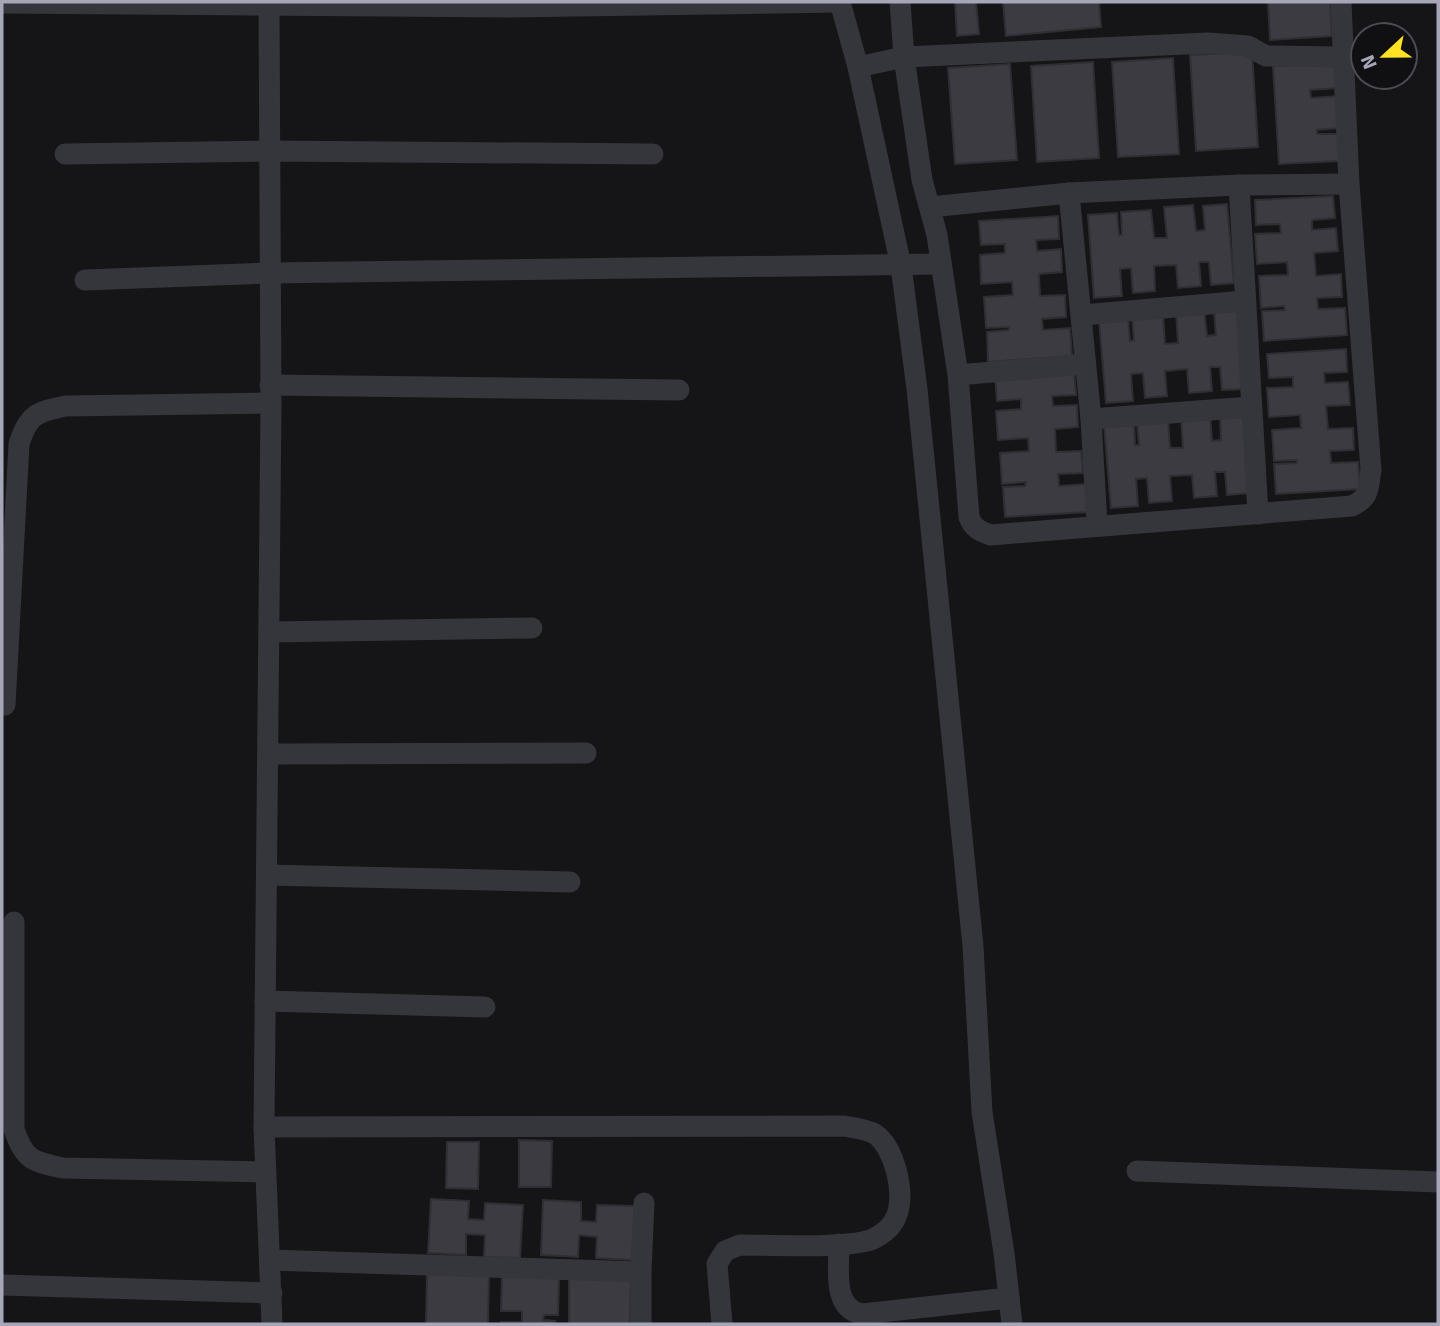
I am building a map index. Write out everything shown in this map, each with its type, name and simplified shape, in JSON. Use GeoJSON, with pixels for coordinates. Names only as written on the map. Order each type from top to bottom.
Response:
{"type":"FeatureCollection","features":[{"type":"Feature","properties":{"kind":"street"},"geometry":{"type":"LineString","coordinates":[[10,2],[510,7],[840,2],[858,66],[901,266],[918,402],[973,946],[982,1112],[1012,1324]]}},
{"type":"Feature","properties":{"kind":"street"},"geometry":{"type":"LineString","coordinates":[[900,2],[904,57],[922,180],[937,235],[957,375],[969,517],[972,525],[979,531],[991,535],[1352,506],[1363,501],[1371,470],[1349,184],[1340,2]]}},
{"type":"Feature","properties":{"kind":"street"},"geometry":{"type":"LineString","coordinates":[[269,6],[269,632],[264,1172],[272,1324]]}},
{"type":"Feature","properties":{"kind":"street"},"geometry":{"type":"LineString","coordinates":[[858,66],[904,57],[1232,43],[1248,46],[1266,56],[1343,57]]}},
{"type":"Feature","properties":{"kind":"street"},"geometry":{"type":"LineString","coordinates":[[65,154],[270,151],[653,153]]}},
{"type":"Feature","properties":{"kind":"street"},"geometry":{"type":"LineString","coordinates":[[930,207],[1069,193],[1239,185],[1349,184]]}},
{"type":"Feature","properties":{"kind":"street"},"geometry":{"type":"LineString","coordinates":[[1239,185],[1258,514]]}},
{"type":"Feature","properties":{"kind":"street"},"geometry":{"type":"LineString","coordinates":[[1069,193],[1091,419],[1097,525]]}},
{"type":"Feature","properties":{"kind":"street"},"geometry":{"type":"LineString","coordinates":[[85,280],[270,273],[940,264]]}},
{"type":"Feature","properties":{"kind":"street"},"geometry":{"type":"LineString","coordinates":[[1082,315],[1245,301]]}},
{"type":"Feature","properties":{"kind":"street"},"geometry":{"type":"LineString","coordinates":[[957,375],[1085,364]]}},
{"type":"Feature","properties":{"kind":"street"},"geometry":{"type":"LineString","coordinates":[[5,705],[19,444],[25,424],[41,411],[66,406],[270,394],[679,390]]}},
{"type":"Feature","properties":{"kind":"street"},"geometry":{"type":"LineString","coordinates":[[1091,419],[1251,407]]}},
{"type":"Feature","properties":{"kind":"street"},"geometry":{"type":"LineString","coordinates":[[269,632],[532,628]]}},
{"type":"Feature","properties":{"kind":"street"},"geometry":{"type":"LineString","coordinates":[[268,754],[586,753]]}},
{"type":"Feature","properties":{"kind":"street"},"geometry":{"type":"LineString","coordinates":[[267,875],[570,882]]}},
{"type":"Feature","properties":{"kind":"street"},"geometry":{"type":"LineString","coordinates":[[14,922],[14,1129],[21,1150],[39,1164],[64,1168],[264,1172]]}},
{"type":"Feature","properties":{"kind":"street"},"geometry":{"type":"LineString","coordinates":[[265,1001],[485,1007]]}},
{"type":"Feature","properties":{"kind":"street"},"geometry":{"type":"LineString","coordinates":[[264,1126],[844,1126],[873,1132],[887,1145],[895,1167],[900,1202],[896,1219],[887,1231],[871,1240],[839,1244],[740,1245],[725,1251],[717,1264],[722,1324]]}},
{"type":"Feature","properties":{"kind":"street"},"geometry":{"type":"LineString","coordinates":[[1138,1171],[1438,1182]]}},
{"type":"Feature","properties":{"kind":"street"},"geometry":{"type":"LineString","coordinates":[[641,1324],[644,1203]]}},
{"type":"Feature","properties":{"kind":"street"},"geometry":{"type":"LineString","coordinates":[[839,1244],[839,1291],[845,1306],[852,1312],[862,1314],[1009,1298]]}},
{"type":"Feature","properties":{"kind":"street"},"geometry":{"type":"LineString","coordinates":[[270,1260],[641,1272]]}},
{"type":"Feature","properties":{"kind":"street"},"geometry":{"type":"LineString","coordinates":[[2,1285],[272,1293]]}},
{"type":"Feature","properties":{"kind":"building"},"geometry":{"type":"Polygon","coordinates":[[[955,2],[976,2],[979,34],[957,36],[955,2]]]}},
{"type":"Feature","properties":{"kind":"building"},"geometry":{"type":"Polygon","coordinates":[[[1003,2],[1099,2],[1101,27],[1006,36],[1003,2]]]}},
{"type":"Feature","properties":{"kind":"building"},"geometry":{"type":"Polygon","coordinates":[[[1268,2],[1330,2],[1332,36],[1270,40],[1268,2]]]}},
{"type":"Feature","properties":{"kind":"building"},"geometry":{"type":"Polygon","coordinates":[[[1252,52],[1258,147],[1196,151],[1190,55],[1252,52]]]}},
{"type":"Feature","properties":{"kind":"building"},"geometry":{"type":"Polygon","coordinates":[[[1173,58],[1179,154],[1118,157],[1112,62],[1173,58]]]}},
{"type":"Feature","properties":{"kind":"building"},"geometry":{"type":"Polygon","coordinates":[[[1093,62],[1099,158],[1037,162],[1031,66],[1093,62]]]}},
{"type":"Feature","properties":{"kind":"building"},"geometry":{"type":"Polygon","coordinates":[[[1336,63],[1337,88],[1310,90],[1311,98],[1337,96],[1339,128],[1317,130],[1317,134],[1339,134],[1340,161],[1279,164],[1273,66],[1336,63]]]}},
{"type":"Feature","properties":{"kind":"building"},"geometry":{"type":"Polygon","coordinates":[[[1010,64],[1017,160],[955,164],[948,68],[1010,64]]]}},
{"type":"Feature","properties":{"kind":"building"},"geometry":{"type":"Polygon","coordinates":[[[1333,196],[1335,218],[1312,220],[1312,230],[1336,228],[1338,251],[1314,253],[1316,276],[1341,274],[1342,297],[1317,298],[1318,309],[1345,308],[1347,335],[1264,341],[1262,311],[1285,310],[1284,306],[1261,308],[1259,276],[1288,275],[1287,262],[1257,264],[1255,234],[1281,233],[1280,224],[1256,225],[1255,200],[1333,196]]]}},
{"type":"Feature","properties":{"kind":"building"},"geometry":{"type":"Polygon","coordinates":[[[1227,204],[1234,283],[1211,285],[1209,262],[1199,262],[1201,286],[1178,288],[1176,265],[1154,266],[1155,291],[1133,293],[1131,268],[1120,269],[1122,296],[1094,298],[1088,215],[1117,213],[1119,235],[1122,235],[1121,212],[1151,210],[1154,238],[1167,238],[1164,207],[1193,205],[1196,231],[1205,230],[1203,206],[1227,204]]]}},
{"type":"Feature","properties":{"kind":"building"},"geometry":{"type":"Polygon","coordinates":[[[1058,216],[1059,239],[1036,240],[1037,251],[1061,249],[1062,272],[1039,274],[1040,296],[1065,295],[1066,317],[1042,319],[1043,330],[1070,328],[1072,356],[988,362],[987,332],[1009,330],[1009,327],[986,328],[984,297],[1013,295],[1012,282],[981,284],[980,255],[1005,253],[1005,244],[981,245],[979,221],[1058,216]]]}},
{"type":"Feature","properties":{"kind":"building"},"geometry":{"type":"Polygon","coordinates":[[[1238,309],[1245,389],[1222,390],[1220,367],[1210,367],[1212,391],[1189,393],[1187,369],[1165,371],[1167,396],[1145,398],[1143,373],[1131,374],[1133,401],[1106,403],[1099,320],[1128,318],[1130,341],[1134,340],[1132,317],[1163,315],[1165,344],[1178,343],[1176,312],[1204,310],[1207,336],[1216,335],[1214,311],[1238,309]]]}},
{"type":"Feature","properties":{"kind":"building"},"geometry":{"type":"Polygon","coordinates":[[[1346,349],[1347,372],[1324,373],[1325,383],[1348,382],[1350,405],[1326,406],[1328,429],[1353,428],[1354,450],[1330,451],[1331,463],[1358,462],[1360,489],[1276,494],[1274,464],[1297,463],[1297,460],[1274,461],[1272,430],[1301,428],[1300,415],[1269,417],[1267,388],[1293,387],[1293,377],[1269,378],[1267,354],[1346,349]]]}},
{"type":"Feature","properties":{"kind":"building"},"geometry":{"type":"Polygon","coordinates":[[[1074,371],[1076,395],[1052,396],[1053,406],[1077,405],[1078,427],[1055,429],[1056,452],[1081,451],[1083,473],[1058,474],[1059,486],[1086,484],[1088,512],[1005,517],[1003,487],[1025,486],[1026,482],[1002,484],[1000,453],[1029,451],[1028,438],[998,440],[996,411],[1021,409],[1021,399],[997,401],[995,376],[1074,371]]]}},
{"type":"Feature","properties":{"kind":"building"},"geometry":{"type":"Polygon","coordinates":[[[1244,414],[1250,493],[1227,495],[1225,472],[1215,472],[1217,496],[1194,498],[1192,475],[1170,476],[1172,501],[1149,503],[1147,478],[1136,479],[1138,506],[1111,508],[1104,425],[1134,423],[1135,445],[1139,445],[1137,422],[1168,420],[1170,448],[1183,448],[1181,417],[1210,415],[1212,441],[1221,440],[1220,416],[1244,414]]]}},
{"type":"Feature","properties":{"kind":"building"},"geometry":{"type":"Polygon","coordinates":[[[519,1140],[552,1141],[551,1187],[519,1187],[519,1140]]]}},
{"type":"Feature","properties":{"kind":"building"},"geometry":{"type":"Polygon","coordinates":[[[447,1142],[479,1142],[478,1189],[446,1188],[447,1142]]]}},
{"type":"Feature","properties":{"kind":"building"},"geometry":{"type":"Polygon","coordinates":[[[431,1199],[469,1201],[468,1219],[484,1220],[485,1203],[523,1205],[520,1258],[484,1257],[485,1235],[466,1234],[466,1255],[428,1253],[431,1199]]]}},
{"type":"Feature","properties":{"kind":"building"},"geometry":{"type":"Polygon","coordinates":[[[543,1200],[581,1202],[581,1221],[596,1222],[597,1205],[635,1206],[632,1260],[596,1258],[597,1237],[579,1235],[578,1257],[541,1255],[543,1200]]]}},
{"type":"Feature","properties":{"kind":"building"},"geometry":{"type":"Polygon","coordinates":[[[427,1273],[489,1274],[488,1324],[426,1324],[427,1273]]]}},
{"type":"Feature","properties":{"kind":"building"},"geometry":{"type":"Polygon","coordinates":[[[502,1275],[559,1277],[558,1315],[544,1315],[543,1320],[555,1321],[555,1324],[501,1324],[522,1322],[522,1311],[501,1311],[502,1275]]]}},
{"type":"Feature","properties":{"kind":"building"},"geometry":{"type":"Polygon","coordinates":[[[569,1276],[631,1276],[630,1324],[569,1324],[569,1276]]]}}]}
